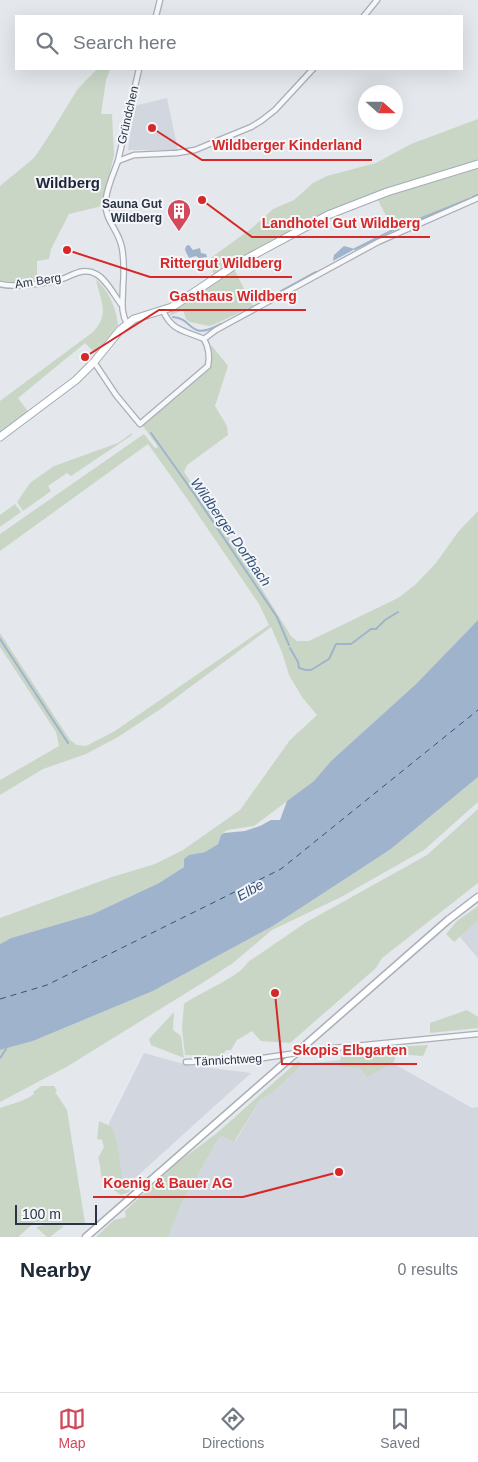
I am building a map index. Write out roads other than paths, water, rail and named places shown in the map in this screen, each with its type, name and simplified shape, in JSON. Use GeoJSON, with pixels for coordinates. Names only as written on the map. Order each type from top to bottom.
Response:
{"type":"FeatureCollection","features":[{"type":"Feature","properties":{"kind":"main road"},"geometry":{"type":"LineString","coordinates":[[0,437],[76,380],[127,324],[145,315],[180,303],[235,265],[328,215],[387,192],[478,164]]}},
{"type":"Feature","properties":{"kind":"main road"},"geometry":{"type":"LineString","coordinates":[[86,1237],[448,920],[478,897]]}},
{"type":"Feature","properties":{"kind":"street"},"geometry":{"type":"LineString","coordinates":[[156,15],[160,0]]}},
{"type":"Feature","properties":{"kind":"street"},"geometry":{"type":"LineString","coordinates":[[365,15],[377,0]]}},
{"type":"Feature","properties":{"kind":"street","name":"Gründchen"},"geometry":{"type":"LineString","coordinates":[[121,304],[123,288],[122,247],[115,229],[107,218],[106,198],[118,161],[139,70]]}},
{"type":"Feature","properties":{"kind":"street"},"geometry":{"type":"LineString","coordinates":[[118,161],[134,155],[185,152],[251,127],[268,116],[312,70]]}},
{"type":"Feature","properties":{"kind":"street"},"geometry":{"type":"LineString","coordinates":[[204,339],[216,330],[378,242],[478,198]]}},
{"type":"Feature","properties":{"kind":"street","name":"Am Berg"},"geometry":{"type":"LineString","coordinates":[[0,284],[6,286],[61,279],[82,271],[90,271],[102,279],[121,304]]}},
{"type":"Feature","properties":{"kind":"street"},"geometry":{"type":"LineString","coordinates":[[121,304],[123,316],[127,324]]}},
{"type":"Feature","properties":{"kind":"street"},"geometry":{"type":"LineString","coordinates":[[94,362],[116,395],[140,424],[208,366],[210,357],[204,339],[178,330],[167,319],[163,310]]}},
{"type":"Feature","properties":{"kind":"street","name":"Tännichtweg"},"geometry":{"type":"LineString","coordinates":[[186,1062],[239,1061],[478,1034]]}},
{"type":"Feature","properties":{"kind":"water"},"geometry":{"type":"Polygon","coordinates":[[[189,245],[193,250],[200,248],[201,253],[206,254],[207,257],[199,258],[196,256],[189,258],[185,250],[186,246],[189,245]]]}},
{"type":"Feature","properties":{"kind":"water"},"geometry":{"type":"Polygon","coordinates":[[[344,246],[355,249],[333,261],[334,255],[344,246]]]}},
{"type":"Feature","properties":{"kind":"water","name":"Elbe"},"geometry":{"type":"Polygon","coordinates":[[[478,620],[478,777],[391,849],[273,926],[153,991],[33,1041],[0,1050],[0,944],[11,938],[93,914],[159,883],[184,867],[184,859],[189,855],[205,852],[218,844],[221,835],[224,833],[245,831],[271,820],[280,820],[287,801],[314,781],[331,761],[416,684],[478,620]]]}},
{"type":"Feature","properties":{"kind":"waterway"},"geometry":{"type":"LineString","coordinates":[[473,197],[478,195]]}},
{"type":"Feature","properties":{"kind":"waterway"},"geometry":{"type":"LineString","coordinates":[[355,249],[397,228],[469,199]]}},
{"type":"Feature","properties":{"kind":"waterway"},"geometry":{"type":"LineString","coordinates":[[265,300],[316,272]]}},
{"type":"Feature","properties":{"kind":"waterway"},"geometry":{"type":"LineString","coordinates":[[250,309],[255,306]]}},
{"type":"Feature","properties":{"kind":"waterway"},"geometry":{"type":"LineString","coordinates":[[173,317],[185,321],[197,330],[203,331],[221,324]]}},
{"type":"Feature","properties":{"kind":"waterway","name":"Wildberger Dorfbach"},"geometry":{"type":"LineString","coordinates":[[151,433],[277,617],[289,645]]}},
{"type":"Feature","properties":{"kind":"waterway","name":"Wildberger Dorfbach"},"geometry":{"type":"LineString","coordinates":[[290,648],[298,662],[299,668],[311,670],[329,659],[336,644],[351,644],[371,629],[376,629],[385,620],[398,612]]}},
{"type":"Feature","properties":{"kind":"waterway"},"geometry":{"type":"LineString","coordinates":[[0,639],[68,743]]}},
{"type":"Feature","properties":{"kind":"waterway"},"geometry":{"type":"LineString","coordinates":[[0,1058],[6,1049]]}},
{"type":"Feature","properties":{"kind":"place","name":"Wildberger Kinderland"},"geometry":{"type":"Point","coordinates":[152,128]}},
{"type":"Feature","properties":{"kind":"place","name":"Landhotel Gut Wildberg"},"geometry":{"type":"Point","coordinates":[202,200]}},
{"type":"Feature","properties":{"kind":"place","name":"Sauna Gut Wildberg"},"geometry":{"type":"Point","coordinates":[179,232]}},
{"type":"Feature","properties":{"kind":"place","name":"Rittergut Wildberg"},"geometry":{"type":"Point","coordinates":[67,250]}},
{"type":"Feature","properties":{"kind":"place","name":"Gasthaus Wildberg"},"geometry":{"type":"Point","coordinates":[85,357]}},
{"type":"Feature","properties":{"kind":"place","name":"Skopis Elbgarten"},"geometry":{"type":"Point","coordinates":[275,993]}},
{"type":"Feature","properties":{"kind":"place","name":"Koenig & Bauer AG"},"geometry":{"type":"Point","coordinates":[339,1172]}},
{"type":"Feature","properties":{"kind":"district","name":"Wildberg"},"geometry":{"type":"Point","coordinates":[68,182]}}]}
